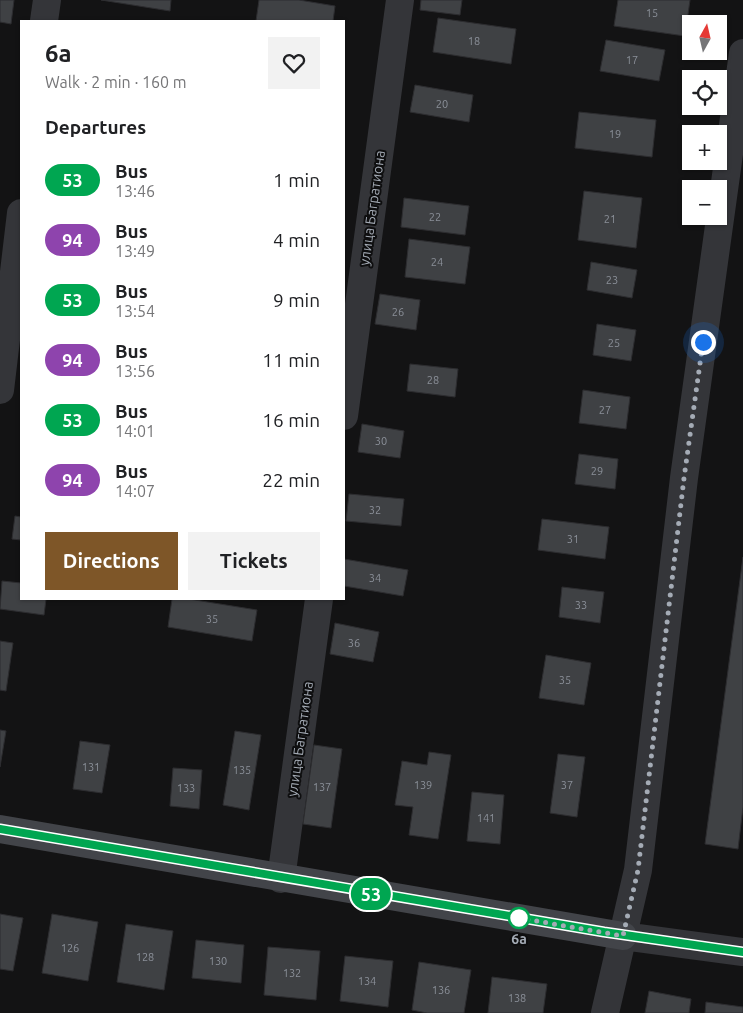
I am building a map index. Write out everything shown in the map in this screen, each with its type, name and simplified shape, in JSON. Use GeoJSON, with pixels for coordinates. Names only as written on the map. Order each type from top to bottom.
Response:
{"type":"FeatureCollection","features":[{"type":"Feature","properties":{"kind":"street"},"geometry":{"type":"LineString","coordinates":[[44,20],[47,0]]}},
{"type":"Feature","properties":{"kind":"street","name":"улица Багратиона"},"geometry":{"type":"LineString","coordinates":[[345,409],[400,0]]}},
{"type":"Feature","properties":{"kind":"street"},"geometry":{"type":"LineString","coordinates":[[605,1013],[638,870],[684,478],[743,53]]}},
{"type":"Feature","properties":{"kind":"street"},"geometry":{"type":"LineString","coordinates":[[0,390],[20,221]]}},
{"type":"Feature","properties":{"kind":"street","name":"улица Багратиона"},"geometry":{"type":"LineString","coordinates":[[281,878],[319,600]]}},
{"type":"Feature","properties":{"kind":"street"},"geometry":{"type":"LineString","coordinates":[[0,829],[623,936],[743,952]]}},
{"type":"Feature","properties":{"kind":"building"},"geometry":{"type":"Polygon","coordinates":[[[0,0],[14,0],[11,24],[0,22],[0,0]]]}},
{"type":"Feature","properties":{"kind":"building"},"geometry":{"type":"Polygon","coordinates":[[[101,0],[171,0],[170,11],[101,0]]]}},
{"type":"Feature","properties":{"kind":"building"},"geometry":{"type":"Polygon","coordinates":[[[259,0],[299,0],[335,6],[333,20],[256,20],[259,0]]]}},
{"type":"Feature","properties":{"kind":"building"},"geometry":{"type":"Polygon","coordinates":[[[421,0],[462,0],[460,15],[420,10],[421,0]]]}},
{"type":"Feature","properties":{"kind":"building"},"geometry":{"type":"Polygon","coordinates":[[[618,0],[690,0],[688,15],[682,15],[682,36],[614,26],[618,0]]]}},
{"type":"Feature","properties":{"kind":"building"},"geometry":{"type":"Polygon","coordinates":[[[438,18],[516,29],[511,64],[433,52],[438,18]]]}},
{"type":"Feature","properties":{"kind":"building"},"geometry":{"type":"Polygon","coordinates":[[[606,40],[665,50],[659,81],[600,71],[606,40]]]}},
{"type":"Feature","properties":{"kind":"building"},"geometry":{"type":"Polygon","coordinates":[[[415,85],[473,95],[469,122],[410,112],[415,85]]]}},
{"type":"Feature","properties":{"kind":"building"},"geometry":{"type":"Polygon","coordinates":[[[579,112],[656,120],[652,157],[575,148],[579,112]]]}},
{"type":"Feature","properties":{"kind":"building"},"geometry":{"type":"Polygon","coordinates":[[[584,191],[642,198],[636,248],[578,240],[584,191]]]}},
{"type":"Feature","properties":{"kind":"building"},"geometry":{"type":"Polygon","coordinates":[[[404,198],[469,206],[465,235],[401,227],[404,198]]]}},
{"type":"Feature","properties":{"kind":"building"},"geometry":{"type":"Polygon","coordinates":[[[409,239],[470,247],[465,284],[405,277],[409,239]]]}},
{"type":"Feature","properties":{"kind":"building"},"geometry":{"type":"Polygon","coordinates":[[[591,262],[637,270],[632,298],[587,290],[591,262]]]}},
{"type":"Feature","properties":{"kind":"building"},"geometry":{"type":"Polygon","coordinates":[[[380,294],[420,300],[416,330],[375,324],[380,294]]]}},
{"type":"Feature","properties":{"kind":"building"},"geometry":{"type":"Polygon","coordinates":[[[597,324],[636,330],[631,361],[593,355],[597,324]]]}},
{"type":"Feature","properties":{"kind":"building"},"geometry":{"type":"Polygon","coordinates":[[[410,364],[458,369],[455,397],[407,391],[410,364]]]}},
{"type":"Feature","properties":{"kind":"building"},"geometry":{"type":"Polygon","coordinates":[[[583,390],[630,397],[626,429],[579,423],[583,390]]]}},
{"type":"Feature","properties":{"kind":"building"},"geometry":{"type":"Polygon","coordinates":[[[362,424],[404,431],[400,458],[358,452],[362,424]]]}},
{"type":"Feature","properties":{"kind":"building"},"geometry":{"type":"Polygon","coordinates":[[[579,454],[618,459],[615,489],[575,484],[579,454]]]}},
{"type":"Feature","properties":{"kind":"building"},"geometry":{"type":"Polygon","coordinates":[[[349,494],[404,499],[401,526],[346,521],[349,494]]]}},
{"type":"Feature","properties":{"kind":"building"},"geometry":{"type":"Polygon","coordinates":[[[15,516],[20,517],[20,540],[12,539],[15,516]]]}},
{"type":"Feature","properties":{"kind":"building"},"geometry":{"type":"Polygon","coordinates":[[[542,519],[609,527],[605,559],[538,550],[542,519]]]}},
{"type":"Feature","properties":{"kind":"building"},"geometry":{"type":"Polygon","coordinates":[[[743,557],[743,807],[738,849],[705,844],[743,557]]]}},
{"type":"Feature","properties":{"kind":"building"},"geometry":{"type":"Polygon","coordinates":[[[345,559],[408,570],[403,596],[345,586],[345,559]]]}},
{"type":"Feature","properties":{"kind":"building"},"geometry":{"type":"Polygon","coordinates":[[[2,581],[20,583],[20,600],[46,600],[44,615],[0,609],[2,581]]]}},
{"type":"Feature","properties":{"kind":"building"},"geometry":{"type":"Polygon","coordinates":[[[562,587],[604,592],[600,623],[559,617],[562,587]]]}},
{"type":"Feature","properties":{"kind":"building"},"geometry":{"type":"Polygon","coordinates":[[[172,600],[195,600],[257,610],[252,641],[168,627],[172,600]]]}},
{"type":"Feature","properties":{"kind":"building"},"geometry":{"type":"Polygon","coordinates":[[[335,623],[379,632],[373,662],[330,654],[335,623]]]}},
{"type":"Feature","properties":{"kind":"building"},"geometry":{"type":"Polygon","coordinates":[[[0,641],[13,643],[6,691],[0,690],[0,641]]]}},
{"type":"Feature","properties":{"kind":"building"},"geometry":{"type":"Polygon","coordinates":[[[546,655],[591,663],[584,705],[539,698],[546,655]]]}},
{"type":"Feature","properties":{"kind":"building"},"geometry":{"type":"Polygon","coordinates":[[[0,730],[6,731],[0,767],[0,730]]]}},
{"type":"Feature","properties":{"kind":"building"},"geometry":{"type":"Polygon","coordinates":[[[235,731],[261,735],[249,810],[223,805],[235,731]]]}},
{"type":"Feature","properties":{"kind":"building"},"geometry":{"type":"Polygon","coordinates":[[[80,741],[110,745],[102,793],[73,789],[80,741]]]}},
{"type":"Feature","properties":{"kind":"building"},"geometry":{"type":"Polygon","coordinates":[[[314,745],[342,749],[331,828],[303,824],[314,745]]]}},
{"type":"Feature","properties":{"kind":"building"},"geometry":{"type":"Polygon","coordinates":[[[429,752],[451,755],[438,839],[409,835],[413,807],[395,805],[402,761],[427,765],[429,752]]]}},
{"type":"Feature","properties":{"kind":"building"},"geometry":{"type":"Polygon","coordinates":[[[558,754],[585,757],[577,817],[550,813],[558,754]]]}},
{"type":"Feature","properties":{"kind":"building"},"geometry":{"type":"Polygon","coordinates":[[[173,768],[202,770],[199,809],[170,806],[173,768]]]}},
{"type":"Feature","properties":{"kind":"building"},"geometry":{"type":"Polygon","coordinates":[[[472,792],[504,795],[500,844],[467,841],[472,792]]]}},
{"type":"Feature","properties":{"kind":"building"},"geometry":{"type":"Polygon","coordinates":[[[0,914],[23,918],[13,971],[0,969],[0,914]]]}},
{"type":"Feature","properties":{"kind":"building"},"geometry":{"type":"Polygon","coordinates":[[[52,914],[98,922],[88,981],[42,973],[52,914]]]}},
{"type":"Feature","properties":{"kind":"building"},"geometry":{"type":"Polygon","coordinates":[[[126,924],[173,931],[164,990],[117,982],[126,924]]]}},
{"type":"Feature","properties":{"kind":"building"},"geometry":{"type":"Polygon","coordinates":[[[196,940],[244,945],[241,983],[192,978],[196,940]]]}},
{"type":"Feature","properties":{"kind":"building"},"geometry":{"type":"Polygon","coordinates":[[[268,947],[320,951],[316,1000],[264,995],[268,947]]]}},
{"type":"Feature","properties":{"kind":"building"},"geometry":{"type":"Polygon","coordinates":[[[345,956],[393,961],[388,1007],[340,1001],[345,956]]]}},
{"type":"Feature","properties":{"kind":"building"},"geometry":{"type":"Polygon","coordinates":[[[419,962],[471,970],[464,1013],[427,1013],[412,1010],[419,962]]]}},
{"type":"Feature","properties":{"kind":"building"},"geometry":{"type":"Polygon","coordinates":[[[492,977],[547,984],[543,1013],[488,1013],[492,977]]]}},
{"type":"Feature","properties":{"kind":"building"},"geometry":{"type":"Polygon","coordinates":[[[649,991],[691,999],[689,1013],[645,1013],[649,991]]]}},
{"type":"Feature","properties":{"kind":"building"},"geometry":{"type":"Polygon","coordinates":[[[706,1002],[743,1007],[743,1013],[705,1013],[706,1002]]]}},
{"type":"Feature","properties":{"kind":"bus line","name":"53"},"geometry":{"type":"LineString","coordinates":[[0,829],[623,936],[743,952]]}},
{"type":"Feature","properties":{"kind":"place","name":"6а"},"geometry":{"type":"Point","coordinates":[519,918]}},
{"type":"Feature","properties":{"kind":"route"},"geometry":{"type":"LineString","coordinates":[[519,918],[623,936],[638,870],[684,478],[703,342]]}}]}
